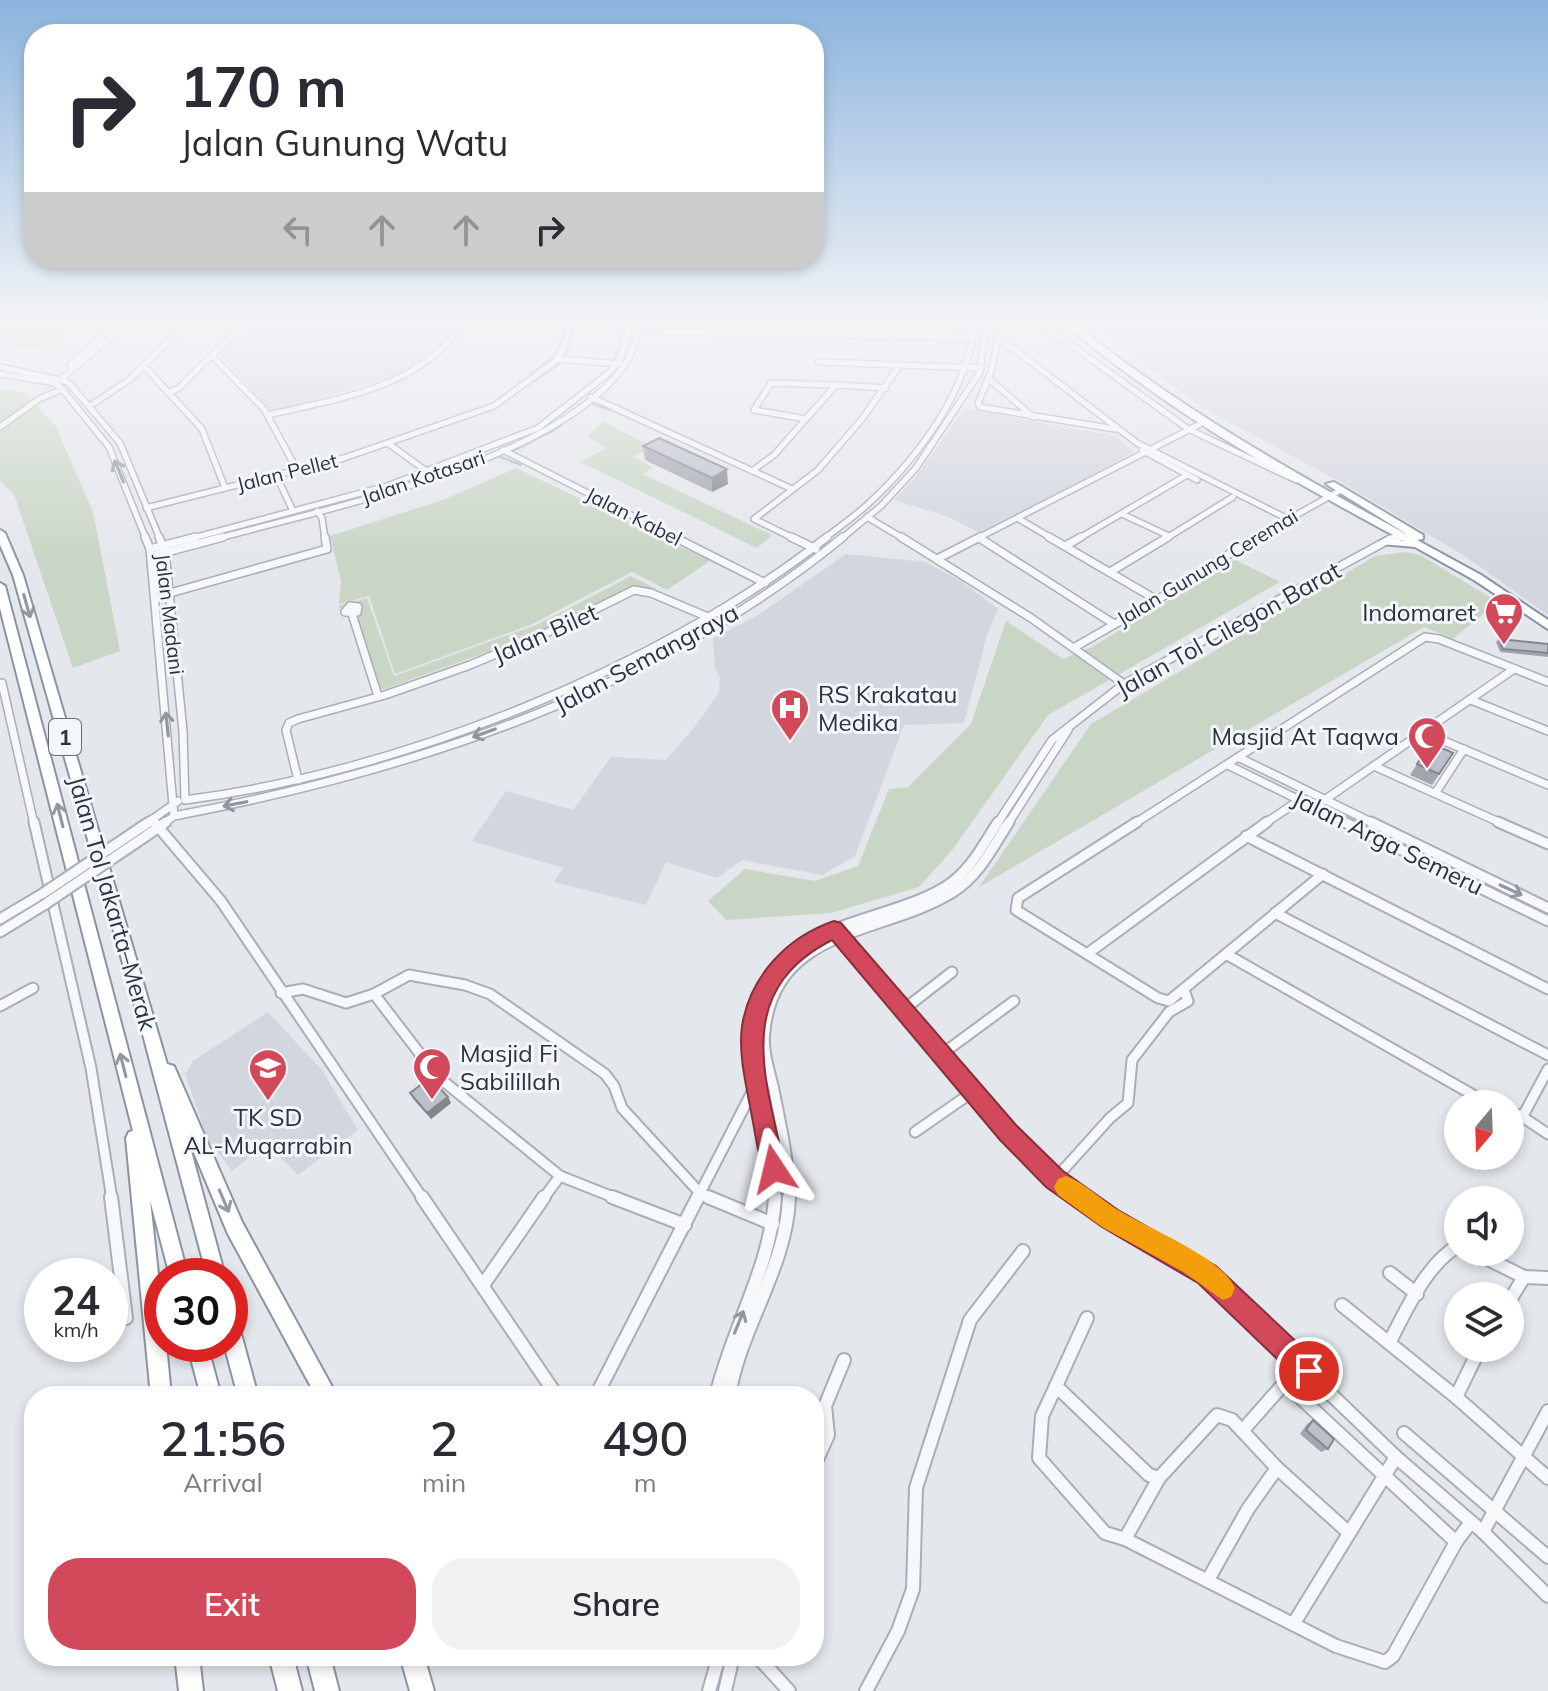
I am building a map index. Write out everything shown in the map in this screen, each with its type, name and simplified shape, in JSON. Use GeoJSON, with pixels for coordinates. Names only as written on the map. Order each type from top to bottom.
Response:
{"type":"FeatureCollection","features":[{"type":"Feature","properties":{"kind":"highway"},"geometry":{"type":"LineString","coordinates":[[1174,400],[1204,422],[1330,494],[1396,536],[1470,573]]}},
{"type":"Feature","properties":{"kind":"highway"},"geometry":{"type":"LineString","coordinates":[[1183,400],[1341,490],[1396,536],[1470,573],[1548,625]]}},
{"type":"Feature","properties":{"kind":"highway","name":"Jalan Tol Jakarta–Merak"},"geometry":{"type":"LineString","coordinates":[[0,533],[18,575],[149,1027],[211,1258]]}},
{"type":"Feature","properties":{"kind":"highway"},"geometry":{"type":"LineString","coordinates":[[1396,536],[1423,548]]}},
{"type":"Feature","properties":{"kind":"highway","name":"Jalan Tol Jakarta–Merak"},"geometry":{"type":"LineString","coordinates":[[0,586],[174,1258]]}},
{"type":"Feature","properties":{"kind":"highway"},"geometry":{"type":"LineString","coordinates":[[149,1027],[235,1228],[322,1386]]}},
{"type":"Feature","properties":{"kind":"highway"},"geometry":{"type":"LineString","coordinates":[[131,1094],[160,1386]]}},
{"type":"Feature","properties":{"kind":"highway"},"geometry":{"type":"LineString","coordinates":[[202,1362],[208,1386]]}},
{"type":"Feature","properties":{"kind":"highway"},"geometry":{"type":"LineString","coordinates":[[239,1362],[245,1386]]}},
{"type":"Feature","properties":{"kind":"highway"},"geometry":{"type":"LineString","coordinates":[[188,1666],[191,1691]]}},
{"type":"Feature","properties":{"kind":"highway"},"geometry":{"type":"LineString","coordinates":[[284,1666],[290,1691]]}},
{"type":"Feature","properties":{"kind":"highway"},"geometry":{"type":"LineString","coordinates":[[321,1666],[327,1691]]}},
{"type":"Feature","properties":{"kind":"highway"},"geometry":{"type":"LineString","coordinates":[[415,1666],[422,1691]]}},
{"type":"Feature","properties":{"kind":"street"},"geometry":{"type":"LineString","coordinates":[[0,427],[38,400]]}},
{"type":"Feature","properties":{"kind":"street","name":"Jalan Madani"},"geometry":{"type":"LineString","coordinates":[[71,400],[109,447],[151,552],[173,801],[179,815]]}},
{"type":"Feature","properties":{"kind":"street","name":"Jalan Madani"},"geometry":{"type":"LineString","coordinates":[[84,400],[120,443],[163,549],[186,764],[185,800],[179,815]]}},
{"type":"Feature","properties":{"kind":"street"},"geometry":{"type":"LineString","coordinates":[[90,406],[98,400]]}},
{"type":"Feature","properties":{"kind":"street"},"geometry":{"type":"LineString","coordinates":[[175,400],[202,429],[225,488]]}},
{"type":"Feature","properties":{"kind":"street"},"geometry":{"type":"LineString","coordinates":[[256,400],[268,415],[297,470]]}},
{"type":"Feature","properties":{"kind":"street"},"geometry":{"type":"LineString","coordinates":[[268,415],[323,400]]}},
{"type":"Feature","properties":{"kind":"street","name":"Jalan Pellet"},"geometry":{"type":"LineString","coordinates":[[146,508],[389,444],[494,406],[502,400]]}},
{"type":"Feature","properties":{"kind":"street","name":"Jalan Kotasari"},"geometry":{"type":"LineString","coordinates":[[151,552],[317,511],[430,474],[546,424],[576,400]]}},
{"type":"Feature","properties":{"kind":"street","name":"Jalan Kotasari"},"geometry":{"type":"LineString","coordinates":[[163,549],[507,452],[553,427],[587,400]]}},
{"type":"Feature","properties":{"kind":"street"},"geometry":{"type":"LineString","coordinates":[[598,400],[792,489]]}},
{"type":"Feature","properties":{"kind":"street"},"geometry":{"type":"LineString","coordinates":[[760,400],[754,410],[806,419]]}},
{"type":"Feature","properties":{"kind":"street"},"geometry":{"type":"LineString","coordinates":[[752,471],[774,455],[823,400]]}},
{"type":"Feature","properties":{"kind":"street"},"geometry":{"type":"LineString","coordinates":[[825,552],[754,519],[818,470],[877,400]]}},
{"type":"Feature","properties":{"kind":"street","name":"Jalan Semangraya"},"geometry":{"type":"LineString","coordinates":[[173,801],[298,780],[403,752],[600,674],[697,624],[765,583],[870,502],[905,464],[951,400]]}},
{"type":"Feature","properties":{"kind":"street","name":"Jalan Semangraya"},"geometry":{"type":"LineString","coordinates":[[179,815],[273,797],[406,761],[526,718],[606,684],[671,650],[793,578],[867,517],[916,468],[960,400]]}},
{"type":"Feature","properties":{"kind":"street"},"geometry":{"type":"LineString","coordinates":[[979,400],[980,407],[1116,430]]}},
{"type":"Feature","properties":{"kind":"street"},"geometry":{"type":"LineString","coordinates":[[1014,400],[1034,417]]}},
{"type":"Feature","properties":{"kind":"street"},"geometry":{"type":"LineString","coordinates":[[1080,400],[1116,430],[1187,475],[1283,519]]}},
{"type":"Feature","properties":{"kind":"street"},"geometry":{"type":"LineString","coordinates":[[1148,400],[1188,429],[1290,478],[1314,485]]}},
{"type":"Feature","properties":{"kind":"street"},"geometry":{"type":"LineString","coordinates":[[939,558],[1204,422]]}},
{"type":"Feature","properties":{"kind":"street"},"geometry":{"type":"LineString","coordinates":[[389,444],[430,474]]}},
{"type":"Feature","properties":{"kind":"street"},"geometry":{"type":"LineString","coordinates":[[1148,451],[1283,519]]}},
{"type":"Feature","properties":{"kind":"street","name":"Jalan Kabel"},"geometry":{"type":"LineString","coordinates":[[507,452],[765,583]]}},
{"type":"Feature","properties":{"kind":"street"},"geometry":{"type":"LineString","coordinates":[[276,475],[293,511]]}},
{"type":"Feature","properties":{"kind":"street"},"geometry":{"type":"LineString","coordinates":[[1067,545],[1187,475]]}},
{"type":"Feature","properties":{"kind":"street","name":"Jalan Gunung Ceremai"},"geometry":{"type":"LineString","coordinates":[[1075,647],[1157,600],[1283,519],[1341,490]]}},
{"type":"Feature","properties":{"kind":"street"},"geometry":{"type":"LineString","coordinates":[[1110,572],[1233,497]]}},
{"type":"Feature","properties":{"kind":"street"},"geometry":{"type":"LineString","coordinates":[[170,593],[327,549],[322,518],[317,511]]}},
{"type":"Feature","properties":{"kind":"street"},"geometry":{"type":"LineString","coordinates":[[1122,514],[1169,536]]}},
{"type":"Feature","properties":{"kind":"street"},"geometry":{"type":"LineString","coordinates":[[867,517],[939,558],[1075,647],[1124,684]]}},
{"type":"Feature","properties":{"kind":"street"},"geometry":{"type":"LineString","coordinates":[[1019,519],[1157,600]]}},
{"type":"Feature","properties":{"kind":"street","name":"Jalan Tol Cilegon Barat"},"geometry":{"type":"LineString","coordinates":[[837,933],[940,901],[963,887],[974,876],[1062,743],[1070,726],[1124,684],[1396,536]]}},
{"type":"Feature","properties":{"kind":"street"},"geometry":{"type":"LineString","coordinates":[[981,539],[1114,624]]}},
{"type":"Feature","properties":{"kind":"street","name":"Jalan Bilet"},"geometry":{"type":"LineString","coordinates":[[298,780],[286,730],[289,723],[378,696],[553,633],[634,590],[646,590],[689,612],[708,617]]}},
{"type":"Feature","properties":{"kind":"street"},"geometry":{"type":"LineString","coordinates":[[689,612],[697,624]]}},
{"type":"Feature","properties":{"kind":"street"},"geometry":{"type":"LineString","coordinates":[[352,614],[378,696]]}},
{"type":"Feature","properties":{"kind":"street"},"geometry":{"type":"LineString","coordinates":[[1323,874],[1169,1001],[1016,910],[1015,902],[1425,637],[1439,639],[1548,682]]}},
{"type":"Feature","properties":{"kind":"street"},"geometry":{"type":"LineString","coordinates":[[1316,806],[1514,669]]}},
{"type":"Feature","properties":{"kind":"street"},"geometry":{"type":"LineString","coordinates":[[1,681],[21,774],[62,929],[101,1124],[118,1258]]}},
{"type":"Feature","properties":{"kind":"street"},"geometry":{"type":"LineString","coordinates":[[1471,700],[1548,731]]}},
{"type":"Feature","properties":{"kind":"street"},"geometry":{"type":"LineString","coordinates":[[519,708],[526,718]]}},
{"type":"Feature","properties":{"kind":"street"},"geometry":{"type":"LineString","coordinates":[[1423,732],[1548,785]]}},
{"type":"Feature","properties":{"kind":"street"},"geometry":{"type":"LineString","coordinates":[[1436,792],[1464,749]]}},
{"type":"Feature","properties":{"kind":"street","name":"Jalan Arga Semeru"},"geometry":{"type":"LineString","coordinates":[[1240,758],[1548,908]]}},
{"type":"Feature","properties":{"kind":"street","name":"Jalan Arga Semeru"},"geometry":{"type":"LineString","coordinates":[[1228,765],[1548,921]]}},
{"type":"Feature","properties":{"kind":"street"},"geometry":{"type":"LineString","coordinates":[[1374,766],[1548,844]]}},
{"type":"Feature","properties":{"kind":"street"},"geometry":{"type":"LineString","coordinates":[[1087,954],[1301,799]]}},
{"type":"Feature","properties":{"kind":"street"},"geometry":{"type":"LineString","coordinates":[[156,823],[173,801]]}},
{"type":"Feature","properties":{"kind":"street"},"geometry":{"type":"LineString","coordinates":[[0,932],[44,905],[156,823],[179,815]]}},
{"type":"Feature","properties":{"kind":"street"},"geometry":{"type":"LineString","coordinates":[[156,823],[214,892],[550,1386]]}},
{"type":"Feature","properties":{"kind":"street"},"geometry":{"type":"LineString","coordinates":[[0,919],[143,832]]}},
{"type":"Feature","properties":{"kind":"street"},"geometry":{"type":"LineString","coordinates":[[1246,836],[1548,989]]}},
{"type":"Feature","properties":{"kind":"street"},"geometry":{"type":"LineString","coordinates":[[1275,913],[1548,1055]]}},
{"type":"Feature","properties":{"kind":"street"},"geometry":{"type":"LineString","coordinates":[[837,933],[1008,1133],[1055,1179],[1110,1219],[1207,1275],[1396,1457],[1483,1532],[1548,1596]]}},
{"type":"Feature","properties":{"kind":"street"},"geometry":{"type":"LineString","coordinates":[[718,1386],[721,1366],[758,1274],[773,1224],[776,1188],[772,1150],[756,1084],[752,1027],[762,993],[784,960],[803,945],[837,933]]}},
{"type":"Feature","properties":{"kind":"street"},"geometry":{"type":"LineString","coordinates":[[731,1386],[736,1360],[781,1247],[789,1214],[785,1147],[764,1043],[765,1027],[774,998],[788,973],[837,933]]}},
{"type":"Feature","properties":{"kind":"street"},"geometry":{"type":"LineString","coordinates":[[1226,954],[1464,1090]]}},
{"type":"Feature","properties":{"kind":"street"},"geometry":{"type":"LineString","coordinates":[[903,1010],[952,972]]}},
{"type":"Feature","properties":{"kind":"street"},"geometry":{"type":"LineString","coordinates":[[281,993],[303,989],[346,1003],[374,994],[409,975],[465,985],[490,994],[605,1074],[614,1086],[622,1108],[700,1193],[773,1224]]}},
{"type":"Feature","properties":{"kind":"street"},"geometry":{"type":"LineString","coordinates":[[0,1006],[33,988]]}},
{"type":"Feature","properties":{"kind":"street"},"geometry":{"type":"LineString","coordinates":[[1055,1179],[1110,1118],[1128,1103],[1132,1060],[1169,1012],[1188,1001],[1184,990]]}},
{"type":"Feature","properties":{"kind":"street"},"geometry":{"type":"LineString","coordinates":[[374,994],[442,1080],[560,1176],[685,1225]]}},
{"type":"Feature","properties":{"kind":"street"},"geometry":{"type":"LineString","coordinates":[[942,1054],[1014,1001]]}},
{"type":"Feature","properties":{"kind":"street"},"geometry":{"type":"LineString","coordinates":[[1524,1104],[1548,1069]]}},
{"type":"Feature","properties":{"kind":"street"},"geometry":{"type":"LineString","coordinates":[[601,1386],[756,1084]]}},
{"type":"Feature","properties":{"kind":"street"},"geometry":{"type":"LineString","coordinates":[[915,1132],[974,1091]]}},
{"type":"Feature","properties":{"kind":"street"},"geometry":{"type":"LineString","coordinates":[[1524,1120],[1548,1134]]}},
{"type":"Feature","properties":{"kind":"street"},"geometry":{"type":"LineString","coordinates":[[483,1285],[523,1224],[560,1176]]}},
{"type":"Feature","properties":{"kind":"street"},"geometry":{"type":"LineString","coordinates":[[866,1691],[898,1631],[913,1589],[916,1488],[970,1320],[1023,1251]]}},
{"type":"Feature","properties":{"kind":"street"},"geometry":{"type":"LineString","coordinates":[[1389,1343],[1417,1294],[1444,1256]]}},
{"type":"Feature","properties":{"kind":"street"},"geometry":{"type":"LineString","coordinates":[[1502,1266],[1524,1277],[1548,1278]]}},
{"type":"Feature","properties":{"kind":"street"},"geometry":{"type":"LineString","coordinates":[[1390,1273],[1417,1294]]}},
{"type":"Feature","properties":{"kind":"street"},"geometry":{"type":"LineString","coordinates":[[1521,1282],[1524,1277]]}},
{"type":"Feature","properties":{"kind":"street"},"geometry":{"type":"LineString","coordinates":[[1342,1305],[1456,1397],[1548,1478]]}},
{"type":"Feature","properties":{"kind":"street"},"geometry":{"type":"LineString","coordinates":[[1087,1318],[1042,1416],[1039,1458],[1105,1533],[1125,1539],[1209,1578],[1338,1647],[1385,1662],[1393,1656],[1456,1542],[1471,1522]]}},
{"type":"Feature","properties":{"kind":"street"},"geometry":{"type":"LineString","coordinates":[[824,1444],[828,1435],[825,1406],[844,1360]]}},
{"type":"Feature","properties":{"kind":"street"},"geometry":{"type":"LineString","coordinates":[[1456,1397],[1473,1362]]}},
{"type":"Feature","properties":{"kind":"street"},"geometry":{"type":"LineString","coordinates":[[1056,1386],[1149,1475],[1159,1478]]}},
{"type":"Feature","properties":{"kind":"street"},"geometry":{"type":"LineString","coordinates":[[1243,1430],[1281,1387],[1286,1386],[1386,1474],[1456,1542]]}},
{"type":"Feature","properties":{"kind":"street"},"geometry":{"type":"LineString","coordinates":[[1483,1532],[1548,1411]]}},
{"type":"Feature","properties":{"kind":"street"},"geometry":{"type":"LineString","coordinates":[[1125,1539],[1159,1478],[1217,1415],[1232,1420],[1277,1468],[1348,1532]]}},
{"type":"Feature","properties":{"kind":"street"},"geometry":{"type":"LineString","coordinates":[[1404,1433],[1548,1557]]}},
{"type":"Feature","properties":{"kind":"street"},"geometry":{"type":"LineString","coordinates":[[1294,1623],[1396,1457]]}},
{"type":"Feature","properties":{"kind":"street"},"geometry":{"type":"LineString","coordinates":[[1209,1578],[1248,1509],[1277,1468]]}},
{"type":"Feature","properties":{"kind":"street"},"geometry":{"type":"LineString","coordinates":[[709,1691],[716,1666]]}},
{"type":"Feature","properties":{"kind":"street"},"geometry":{"type":"LineString","coordinates":[[725,1691],[731,1666]]}},
{"type":"Feature","properties":{"kind":"street"},"geometry":{"type":"LineString","coordinates":[[766,1666],[789,1691]]}},
{"type":"Feature","properties":{"kind":"shaded area"},"geometry":{"type":"Polygon","coordinates":[[[261,400],[313,400],[270,410],[261,400]]]}},
{"type":"Feature","properties":{"kind":"shaded area"},"geometry":{"type":"Polygon","coordinates":[[[1192,400],[1548,400],[1548,615],[1466,557],[1343,483],[1192,400]]]}},
{"type":"Feature","properties":{"kind":"shaded area"},"geometry":{"type":"Polygon","coordinates":[[[964,409],[1116,436],[1134,452],[982,534],[949,517],[894,500],[915,478],[964,409]]]}},
{"type":"Feature","properties":{"kind":"shaded area","name":"RS Krakatau Medika"},"geometry":{"type":"Polygon","coordinates":[[[846,554],[925,562],[961,581],[998,609],[987,635],[964,723],[904,725],[855,856],[823,875],[742,860],[717,878],[666,862],[646,905],[554,882],[563,868],[472,841],[506,791],[573,810],[611,757],[666,760],[694,728],[719,692],[720,677],[715,669],[713,638],[755,617],[846,554]]]}},
{"type":"Feature","properties":{"kind":"shaded area","name":"TK SD AL-Muqarrabin"},"geometry":{"type":"Polygon","coordinates":[[[268,1012],[322,1070],[358,1130],[298,1175],[267,1144],[232,1171],[207,1138],[185,1074],[193,1061],[268,1012]]]}},
{"type":"Feature","properties":{"kind":"green space"},"geometry":{"type":"Polygon","coordinates":[[[0,400],[31,400],[55,425],[93,512],[120,651],[73,668],[14,494],[0,481],[0,400]]]}},
{"type":"Feature","properties":{"kind":"green space"},"geometry":{"type":"Polygon","coordinates":[[[604,422],[652,447],[633,457],[653,467],[643,474],[772,535],[757,548],[581,462],[606,448],[587,436],[604,422]]]}},
{"type":"Feature","properties":{"kind":"green space"},"geometry":{"type":"Polygon","coordinates":[[[516,468],[710,561],[667,590],[632,572],[530,625],[395,674],[369,596],[339,604],[341,581],[330,536],[443,500],[516,468]]]}},
{"type":"Feature","properties":{"kind":"green space"},"geometry":{"type":"Polygon","coordinates":[[[1405,552],[1420,555],[1498,602],[1453,639],[1424,627],[979,887],[1091,724],[1375,556],[1405,552]]]}},
{"type":"Feature","properties":{"kind":"green space"},"geometry":{"type":"Polygon","coordinates":[[[1235,560],[1280,582],[1048,715],[953,849],[919,887],[831,913],[726,920],[708,901],[745,869],[815,881],[858,866],[889,789],[908,787],[971,724],[1006,621],[1063,659],[1092,647],[1235,560]]]}},
{"type":"Feature","properties":{"kind":"green space"},"geometry":{"type":"Polygon","coordinates":[[[631,576],[656,589],[636,587],[626,590],[544,632],[384,689],[379,689],[348,605],[339,609],[339,606],[367,598],[394,676],[536,625],[631,576]]]}},
{"type":"Feature","properties":{"kind":"building"},"geometry":{"type":"Polygon","coordinates":[[[659,438],[727,469],[712,478],[643,446],[659,438]]]}},
{"type":"Feature","properties":{"kind":"building"},"geometry":{"type":"Polygon","coordinates":[[[1499,639],[1548,644],[1548,653],[1503,649],[1499,639]]]}},
{"type":"Feature","properties":{"kind":"building"},"geometry":{"type":"Polygon","coordinates":[[[1431,743],[1453,753],[1439,774],[1417,764],[1431,743]]]}},
{"type":"Feature","properties":{"kind":"building","name":"Masjid Fi Sabilillah"},"geometry":{"type":"Polygon","coordinates":[[[430,1078],[448,1097],[427,1113],[410,1093],[430,1078]]]}},
{"type":"Feature","properties":{"kind":"building"},"geometry":{"type":"Polygon","coordinates":[[[1313,1420],[1334,1439],[1328,1449],[1306,1430],[1313,1420]]]}},
{"type":"Feature","properties":{"kind":"waterway"},"geometry":{"type":"LineString","coordinates":[[511,452],[556,429],[590,403],[609,410]]}},
{"type":"Feature","properties":{"kind":"waterway"},"geometry":{"type":"LineString","coordinates":[[498,456],[521,465]]}},
{"type":"Feature","properties":{"kind":"slow traffic"},"geometry":{"type":"LineString","coordinates":[[1066,1187],[1110,1219],[1190,1263],[1223,1288]]}},
{"type":"Feature","properties":{"kind":"place","name":"Indomaret"},"geometry":{"type":"Point","coordinates":[1504,646]}},
{"type":"Feature","properties":{"kind":"place","name":"RS Krakatau Medika"},"geometry":{"type":"Point","coordinates":[790,742]}},
{"type":"Feature","properties":{"kind":"place","name":"Masjid At Taqwa"},"geometry":{"type":"Point","coordinates":[1427,770]}},
{"type":"Feature","properties":{"kind":"place","name":"Masjid Fi Sabilillah"},"geometry":{"type":"Point","coordinates":[432,1101]}},
{"type":"Feature","properties":{"kind":"place","name":"TK SD AL-Muqarrabin"},"geometry":{"type":"Point","coordinates":[268,1102]}},
{"type":"Feature","properties":{"kind":"route"},"geometry":{"type":"LineString","coordinates":[[774,1169],[756,1084],[752,1027],[762,993],[784,960],[803,945],[834,929],[1008,1133],[1055,1179],[1110,1219],[1207,1275],[1309,1371]]}}]}
